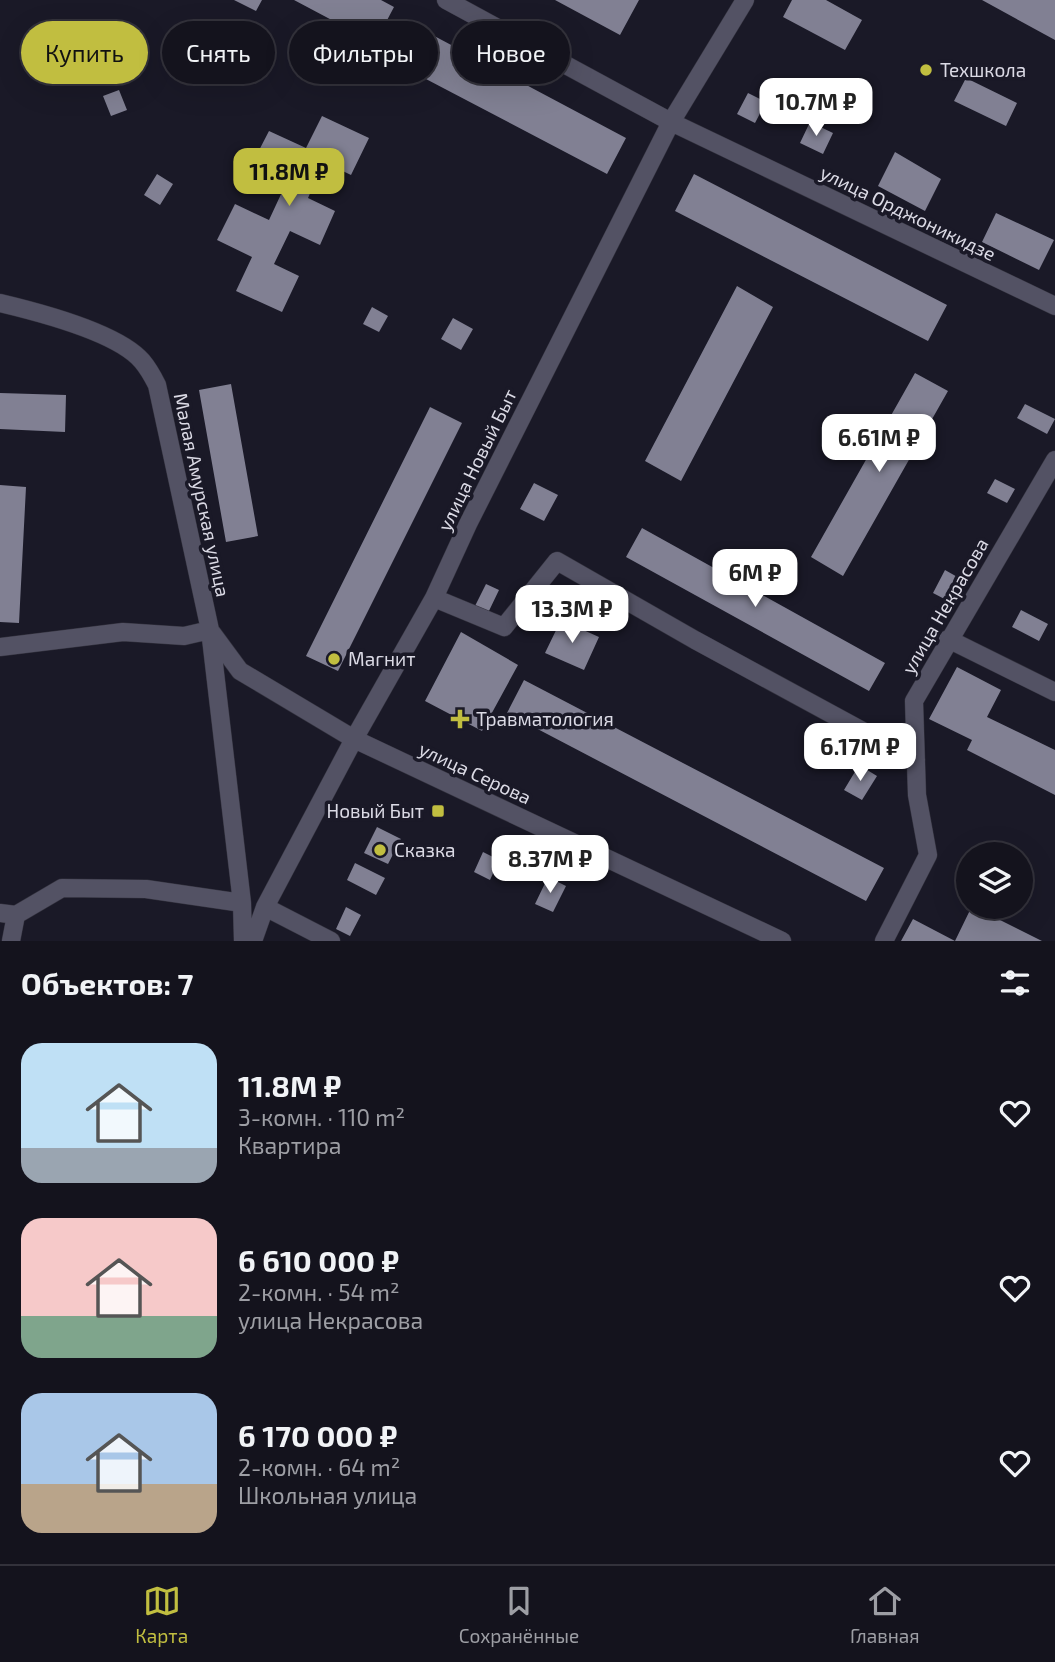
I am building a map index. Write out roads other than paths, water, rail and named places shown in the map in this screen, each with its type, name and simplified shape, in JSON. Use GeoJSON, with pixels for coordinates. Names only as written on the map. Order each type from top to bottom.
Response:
{"type":"FeatureCollection","features":[{"type":"Feature","properties":{"kind":"street","name":"улица Орджоникидзе"},"geometry":{"type":"LineString","coordinates":[[446,0],[671,122],[1055,306]]}},
{"type":"Feature","properties":{"kind":"street","name":"улица Новый Быт"},"geometry":{"type":"LineString","coordinates":[[253,941],[265,907],[354,739],[434,598],[468,524],[671,122],[745,0]]}},
{"type":"Feature","properties":{"kind":"street","name":"Малая Амурская улица"},"geometry":{"type":"LineString","coordinates":[[0,303],[45,314],[120,343],[147,368],[157,385],[210,630],[242,903],[243,941]]}},
{"type":"Feature","properties":{"kind":"street","name":"улица Некрасова"},"geometry":{"type":"LineString","coordinates":[[884,941],[928,855],[917,795],[914,701],[1055,460]]}},
{"type":"Feature","properties":{"kind":"street"},"geometry":{"type":"LineString","coordinates":[[434,598],[504,627],[556,561],[916,760]]}},
{"type":"Feature","properties":{"kind":"street"},"geometry":{"type":"LineString","coordinates":[[0,647],[123,632],[184,636],[210,630]]}},
{"type":"Feature","properties":{"kind":"street","name":"улица Серова"},"geometry":{"type":"LineString","coordinates":[[210,630],[240,671],[354,739],[782,941]]}},
{"type":"Feature","properties":{"kind":"street"},"geometry":{"type":"LineString","coordinates":[[948,639],[1055,692]]}},
{"type":"Feature","properties":{"kind":"street"},"geometry":{"type":"LineString","coordinates":[[12,941],[8,914],[62,888],[146,888],[242,903]]}},
{"type":"Feature","properties":{"kind":"street"},"geometry":{"type":"LineString","coordinates":[[265,907],[331,941]]}},
{"type":"Feature","properties":{"kind":"place","name":"Техшкола"},"geometry":{"type":"Point","coordinates":[926,70]}},
{"type":"Feature","properties":{"kind":"place","name":"Магнит"},"geometry":{"type":"Point","coordinates":[334,659]}},
{"type":"Feature","properties":{"kind":"place","name":"Травматология"},"geometry":{"type":"Point","coordinates":[460,719]}},
{"type":"Feature","properties":{"kind":"place","name":"Новый Быт"},"geometry":{"type":"Point","coordinates":[438,811]}},
{"type":"Feature","properties":{"kind":"place","name":"Сказка"},"geometry":{"type":"Point","coordinates":[380,850]}}]}
